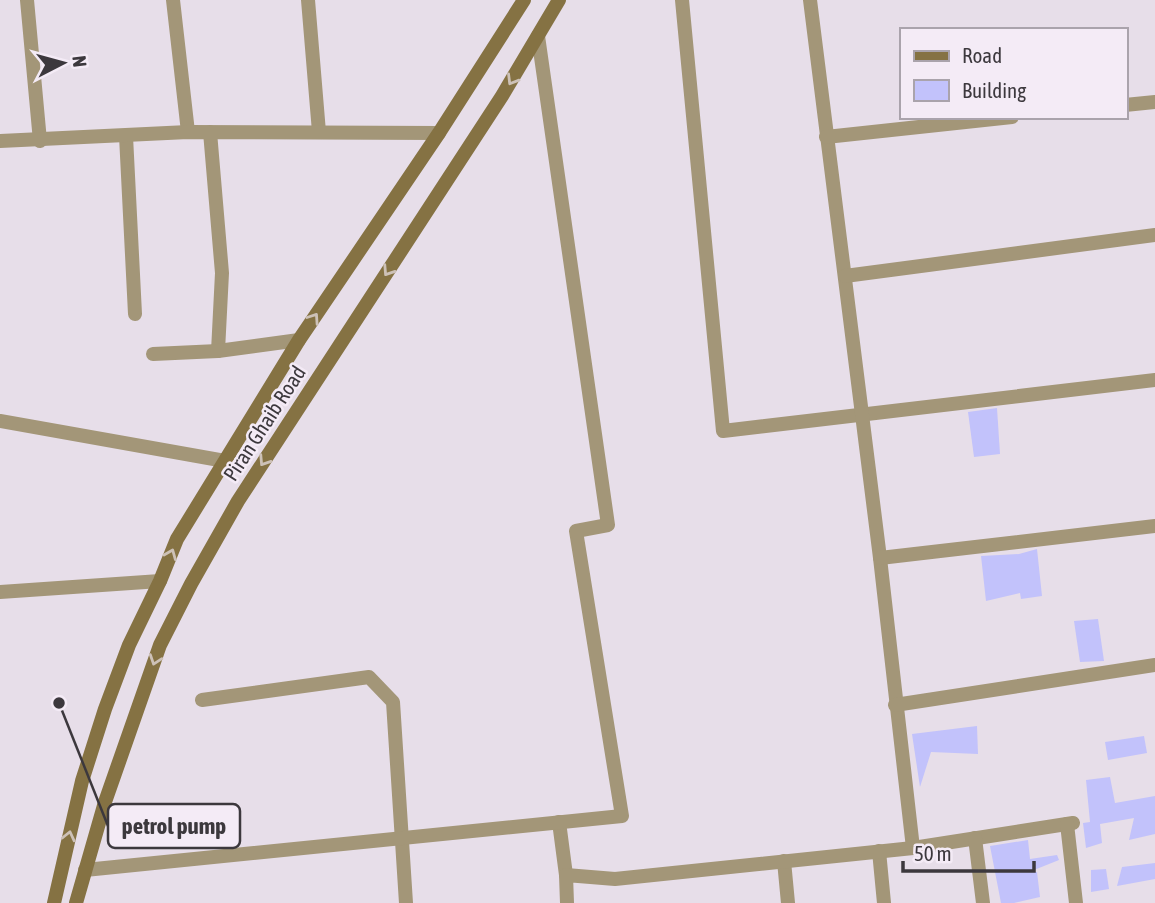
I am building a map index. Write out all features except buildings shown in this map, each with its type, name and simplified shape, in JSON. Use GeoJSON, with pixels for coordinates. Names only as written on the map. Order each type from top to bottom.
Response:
{"type":"FeatureCollection","features":[{"type":"Feature","properties":{"kind":"main road","name":"Piran Ghaib Road"},"geometry":{"type":"LineString","coordinates":[[54,903],[82,781],[105,709],[129,645],[177,539],[299,340],[439,133],[524,0]]}},
{"type":"Feature","properties":{"kind":"main road","name":"Piran Ghaib Road"},"geometry":{"type":"LineString","coordinates":[[76,903],[105,802],[160,645],[191,584],[238,501],[502,96],[559,0]]}},
{"type":"Feature","properties":{"kind":"street"},"geometry":{"type":"LineString","coordinates":[[27,0],[40,141]]}},
{"type":"Feature","properties":{"kind":"street"},"geometry":{"type":"LineString","coordinates":[[173,0],[188,132]]}},
{"type":"Feature","properties":{"kind":"street"},"geometry":{"type":"LineString","coordinates":[[308,0],[319,132]]}},
{"type":"Feature","properties":{"kind":"street"},"geometry":{"type":"LineString","coordinates":[[682,0],[723,431],[1155,380]]}},
{"type":"Feature","properties":{"kind":"street"},"geometry":{"type":"LineString","coordinates":[[810,0],[880,558],[913,848]]}},
{"type":"Feature","properties":{"kind":"street"},"geometry":{"type":"LineString","coordinates":[[85,870],[622,816],[576,531],[608,525],[538,36]]}},
{"type":"Feature","properties":{"kind":"street"},"geometry":{"type":"LineString","coordinates":[[1127,105],[1155,102]]}},
{"type":"Feature","properties":{"kind":"street"},"geometry":{"type":"LineString","coordinates":[[826,137],[993,119]]}},
{"type":"Feature","properties":{"kind":"street"},"geometry":{"type":"LineString","coordinates":[[0,141],[188,132],[439,133]]}},
{"type":"Feature","properties":{"kind":"street"},"geometry":{"type":"LineString","coordinates":[[210,132],[222,273],[218,351]]}},
{"type":"Feature","properties":{"kind":"street"},"geometry":{"type":"LineString","coordinates":[[126,136],[135,314]]}},
{"type":"Feature","properties":{"kind":"street"},"geometry":{"type":"LineString","coordinates":[[845,276],[1155,235]]}},
{"type":"Feature","properties":{"kind":"street"},"geometry":{"type":"LineString","coordinates":[[153,354],[218,351],[299,340]]}},
{"type":"Feature","properties":{"kind":"street"},"geometry":{"type":"LineString","coordinates":[[0,421],[225,461]]}},
{"type":"Feature","properties":{"kind":"street"},"geometry":{"type":"LineString","coordinates":[[880,558],[1155,526]]}},
{"type":"Feature","properties":{"kind":"street"},"geometry":{"type":"LineString","coordinates":[[0,592],[160,581]]}},
{"type":"Feature","properties":{"kind":"street"},"geometry":{"type":"LineString","coordinates":[[895,705],[1155,665]]}},
{"type":"Feature","properties":{"kind":"street"},"geometry":{"type":"LineString","coordinates":[[202,700],[369,677],[393,702],[406,903]]}},
{"type":"Feature","properties":{"kind":"street"},"geometry":{"type":"LineString","coordinates":[[559,822],[567,903]]}},
{"type":"Feature","properties":{"kind":"street"},"geometry":{"type":"LineString","coordinates":[[566,874],[615,879],[913,848],[1070,823],[1076,903]]}},
{"type":"Feature","properties":{"kind":"street"},"geometry":{"type":"LineString","coordinates":[[975,838],[983,903]]}},
{"type":"Feature","properties":{"kind":"street"},"geometry":{"type":"LineString","coordinates":[[879,851],[884,903]]}},
{"type":"Feature","properties":{"kind":"street"},"geometry":{"type":"LineString","coordinates":[[784,861],[788,903]]}},
{"type":"Feature","properties":{"kind":"place","name":"petrol pump"},"geometry":{"type":"Point","coordinates":[59,703]}}]}
